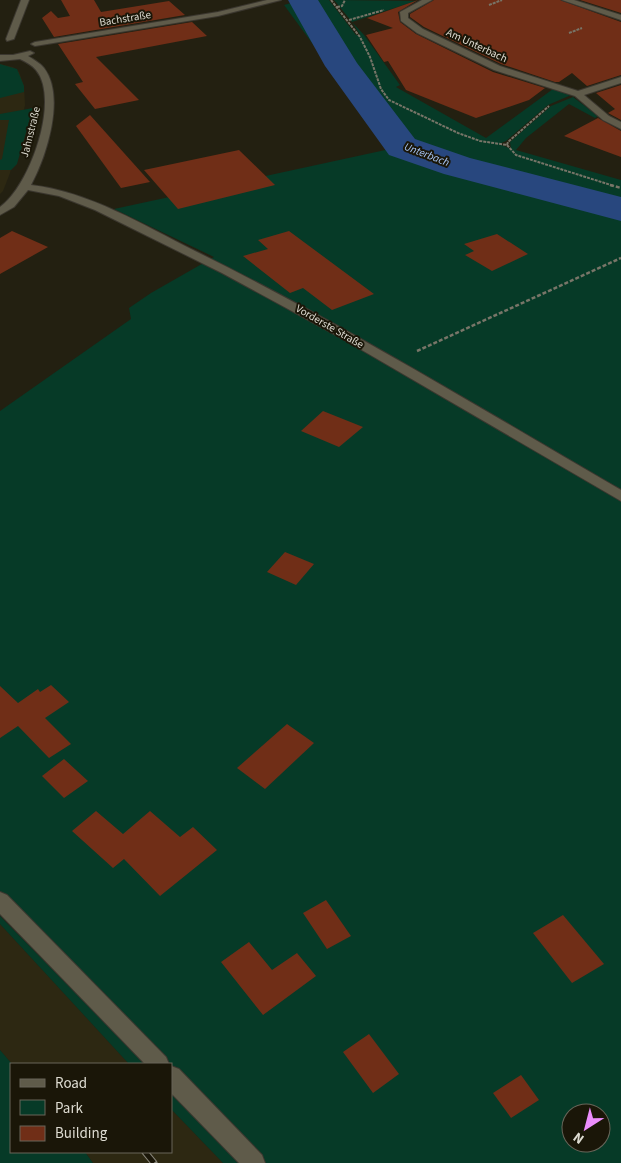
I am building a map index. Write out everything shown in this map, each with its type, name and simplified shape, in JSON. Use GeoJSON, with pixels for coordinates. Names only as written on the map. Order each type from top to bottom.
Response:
{"type":"FeatureCollection","features":[{"type":"Feature","properties":{"kind":"street"},"geometry":{"type":"LineString","coordinates":[[10,39],[25,0]]}},
{"type":"Feature","properties":{"kind":"street","name":"Bachstraße"},"geometry":{"type":"LineString","coordinates":[[0,40],[29,41],[218,14],[277,0]]}},
{"type":"Feature","properties":{"kind":"street","name":"Am Unterbach"},"geometry":{"type":"LineString","coordinates":[[428,0],[404,12],[404,19],[420,31],[497,68],[578,94]]}},
{"type":"Feature","properties":{"kind":"street"},"geometry":{"type":"LineString","coordinates":[[566,0],[621,18]]}},
{"type":"Feature","properties":{"kind":"street"},"geometry":{"type":"LineString","coordinates":[[0,58],[22,56],[34,51],[36,47],[29,41]]}},
{"type":"Feature","properties":{"kind":"street","name":"Jahnstraße"},"geometry":{"type":"LineString","coordinates":[[0,212],[16,199],[25,187],[36,163],[50,104],[50,93],[42,71],[22,56]]}},
{"type":"Feature","properties":{"kind":"street"},"geometry":{"type":"LineString","coordinates":[[578,94],[621,80]]}},
{"type":"Feature","properties":{"kind":"street"},"geometry":{"type":"LineString","coordinates":[[578,94],[606,118],[620,126]]}},
{"type":"Feature","properties":{"kind":"street","name":"Vorderste Straße"},"geometry":{"type":"LineString","coordinates":[[25,187],[54,191],[81,200],[235,275],[304,311],[621,496]]}},
{"type":"Feature","properties":{"kind":"street"},"geometry":{"type":"LineString","coordinates":[[0,901],[158,1063]]}},
{"type":"Feature","properties":{"kind":"street"},"geometry":{"type":"LineString","coordinates":[[172,1078],[254,1163]]}},
{"type":"Feature","properties":{"kind":"path"},"geometry":{"type":"LineString","coordinates":[[331,0],[348,20],[367,52],[381,91],[389,100],[458,133],[480,141],[507,145],[516,155],[621,188]]}},
{"type":"Feature","properties":{"kind":"path"},"geometry":{"type":"LineString","coordinates":[[337,7],[342,6],[345,0]]}},
{"type":"Feature","properties":{"kind":"path"},"geometry":{"type":"LineString","coordinates":[[490,5],[502,0]]}},
{"type":"Feature","properties":{"kind":"path"},"geometry":{"type":"LineString","coordinates":[[348,20],[387,9]]}},
{"type":"Feature","properties":{"kind":"path"},"geometry":{"type":"LineString","coordinates":[[569,33],[582,28]]}},
{"type":"Feature","properties":{"kind":"path"},"geometry":{"type":"LineString","coordinates":[[507,145],[508,142],[550,105],[578,94]]}},
{"type":"Feature","properties":{"kind":"path"},"geometry":{"type":"LineString","coordinates":[[393,363],[621,258]]}},
{"type":"Feature","properties":{"kind":"shaded area"},"geometry":{"type":"Polygon","coordinates":[[[0,64],[13,67],[19,72],[24,86],[25,105],[10,173],[0,194],[0,64]]]}},
{"type":"Feature","properties":{"kind":"shaded area"},"geometry":{"type":"Polygon","coordinates":[[[0,924],[128,1063],[11,1063],[0,1050],[0,924]]]}},
{"type":"Feature","properties":{"kind":"shaded area"},"geometry":{"type":"Polygon","coordinates":[[[172,1110],[223,1163],[93,1163],[86,1153],[172,1153],[172,1110]]]}},
{"type":"Feature","properties":{"kind":"green space"},"geometry":{"type":"Polygon","coordinates":[[[301,0],[329,0],[356,35],[360,35],[352,22],[364,35],[400,85],[396,87],[486,138],[553,89],[571,95],[548,105],[506,141],[499,144],[511,149],[510,142],[551,106],[573,97],[598,116],[595,118],[569,104],[526,138],[516,150],[621,180],[621,1163],[265,1163],[172,1068],[172,1063],[168,1063],[0,892],[0,411],[131,319],[129,308],[151,293],[214,257],[114,209],[390,149],[284,5],[301,0]]]}},
{"type":"Feature","properties":{"kind":"green space"},"geometry":{"type":"Polygon","coordinates":[[[334,0],[416,1],[352,22],[334,0]]]}},
{"type":"Feature","properties":{"kind":"green space"},"geometry":{"type":"Polygon","coordinates":[[[0,64],[17,69],[24,86],[24,92],[0,98],[0,64]]]}},
{"type":"Feature","properties":{"kind":"green space"},"geometry":{"type":"Polygon","coordinates":[[[33,108],[17,164],[11,170],[0,170],[0,160],[2,159],[9,120],[0,120],[0,114],[33,108]]]}},
{"type":"Feature","properties":{"kind":"green space"},"geometry":{"type":"Polygon","coordinates":[[[0,916],[144,1063],[128,1063],[0,924],[0,916]]]}},
{"type":"Feature","properties":{"kind":"green space"},"geometry":{"type":"Polygon","coordinates":[[[0,1050],[11,1063],[10,1153],[86,1153],[93,1163],[0,1163],[0,1050]]]}},
{"type":"Feature","properties":{"kind":"green space"},"geometry":{"type":"Polygon","coordinates":[[[172,1092],[241,1163],[223,1163],[172,1110],[172,1092]]]}},
{"type":"Feature","properties":{"kind":"building"},"geometry":{"type":"Polygon","coordinates":[[[61,0],[94,0],[101,12],[169,1],[185,15],[54,37],[42,18],[51,11],[58,18],[70,16],[61,0]]]}},
{"type":"Feature","properties":{"kind":"building"},"geometry":{"type":"Polygon","coordinates":[[[418,0],[398,12],[400,22],[416,34],[493,72],[545,88],[529,100],[476,118],[406,90],[388,61],[384,62],[366,35],[393,28],[367,18],[418,0]]]}},
{"type":"Feature","properties":{"kind":"building"},"geometry":{"type":"Polygon","coordinates":[[[434,0],[560,0],[621,22],[621,75],[587,86],[572,73],[559,82],[555,82],[501,64],[424,27],[410,17],[410,14],[434,0]]]}},
{"type":"Feature","properties":{"kind":"building"},"geometry":{"type":"Polygon","coordinates":[[[580,0],[621,0],[621,13],[580,0]]]}},
{"type":"Feature","properties":{"kind":"building"},"geometry":{"type":"Polygon","coordinates":[[[192,22],[207,36],[96,57],[139,100],[95,109],[75,84],[83,82],[58,44],[192,22]]]}},
{"type":"Feature","properties":{"kind":"building"},"geometry":{"type":"Polygon","coordinates":[[[621,85],[621,120],[608,113],[615,109],[596,93],[621,85]]]}},
{"type":"Feature","properties":{"kind":"building"},"geometry":{"type":"Polygon","coordinates":[[[90,115],[150,182],[121,188],[76,126],[90,115]]]}},
{"type":"Feature","properties":{"kind":"building"},"geometry":{"type":"Polygon","coordinates":[[[598,118],[621,131],[621,157],[564,136],[598,118]]]}},
{"type":"Feature","properties":{"kind":"building"},"geometry":{"type":"Polygon","coordinates":[[[239,150],[275,185],[178,209],[144,170],[239,150]]]}},
{"type":"Feature","properties":{"kind":"building"},"geometry":{"type":"Polygon","coordinates":[[[12,231],[48,247],[0,274],[0,238],[12,231]]]}},
{"type":"Feature","properties":{"kind":"building"},"geometry":{"type":"Polygon","coordinates":[[[289,231],[374,294],[332,310],[303,288],[290,293],[243,256],[268,249],[258,240],[289,231]]]}},
{"type":"Feature","properties":{"kind":"building"},"geometry":{"type":"Polygon","coordinates":[[[497,234],[528,254],[492,271],[465,255],[474,251],[464,244],[497,234]]]}},
{"type":"Feature","properties":{"kind":"building"},"geometry":{"type":"Polygon","coordinates":[[[323,411],[363,427],[339,447],[301,431],[323,411]]]}},
{"type":"Feature","properties":{"kind":"building"},"geometry":{"type":"Polygon","coordinates":[[[285,552],[314,564],[296,585],[267,572],[285,552]]]}},
{"type":"Feature","properties":{"kind":"building"},"geometry":{"type":"Polygon","coordinates":[[[51,685],[69,702],[45,718],[71,744],[49,758],[18,726],[0,738],[0,686],[18,703],[38,689],[40,692],[51,685]]]}},
{"type":"Feature","properties":{"kind":"building"},"geometry":{"type":"Polygon","coordinates":[[[287,724],[314,743],[265,789],[237,768],[287,724]]]}},
{"type":"Feature","properties":{"kind":"building"},"geometry":{"type":"Polygon","coordinates":[[[64,759],[88,781],[64,798],[42,776],[64,759]]]}},
{"type":"Feature","properties":{"kind":"building"},"geometry":{"type":"Polygon","coordinates":[[[96,811],[123,834],[150,811],[180,837],[193,827],[217,850],[160,896],[124,859],[113,868],[72,831],[96,811]]]}},
{"type":"Feature","properties":{"kind":"building"},"geometry":{"type":"Polygon","coordinates":[[[326,900],[351,936],[327,949],[303,913],[326,900]]]}},
{"type":"Feature","properties":{"kind":"building"},"geometry":{"type":"Polygon","coordinates":[[[563,915],[604,964],[572,983],[533,933],[563,915]]]}},
{"type":"Feature","properties":{"kind":"building"},"geometry":{"type":"Polygon","coordinates":[[[249,942],[272,970],[297,953],[316,976],[263,1015],[221,962],[249,942]]]}},
{"type":"Feature","properties":{"kind":"building"},"geometry":{"type":"Polygon","coordinates":[[[369,1034],[399,1074],[373,1093],[343,1052],[369,1034]]]}},
{"type":"Feature","properties":{"kind":"building"},"geometry":{"type":"Polygon","coordinates":[[[521,1075],[539,1100],[511,1118],[493,1093],[521,1075]]]}},
{"type":"Feature","properties":{"kind":"waterway","name":"Unterbach"},"geometry":{"type":"LineString","coordinates":[[303,0],[342,66],[402,147],[457,166],[621,209]]}},
{"type":"Feature","properties":{"kind":"railway"},"geometry":{"type":"LineString","coordinates":[[146,1153],[154,1163]]}}]}
